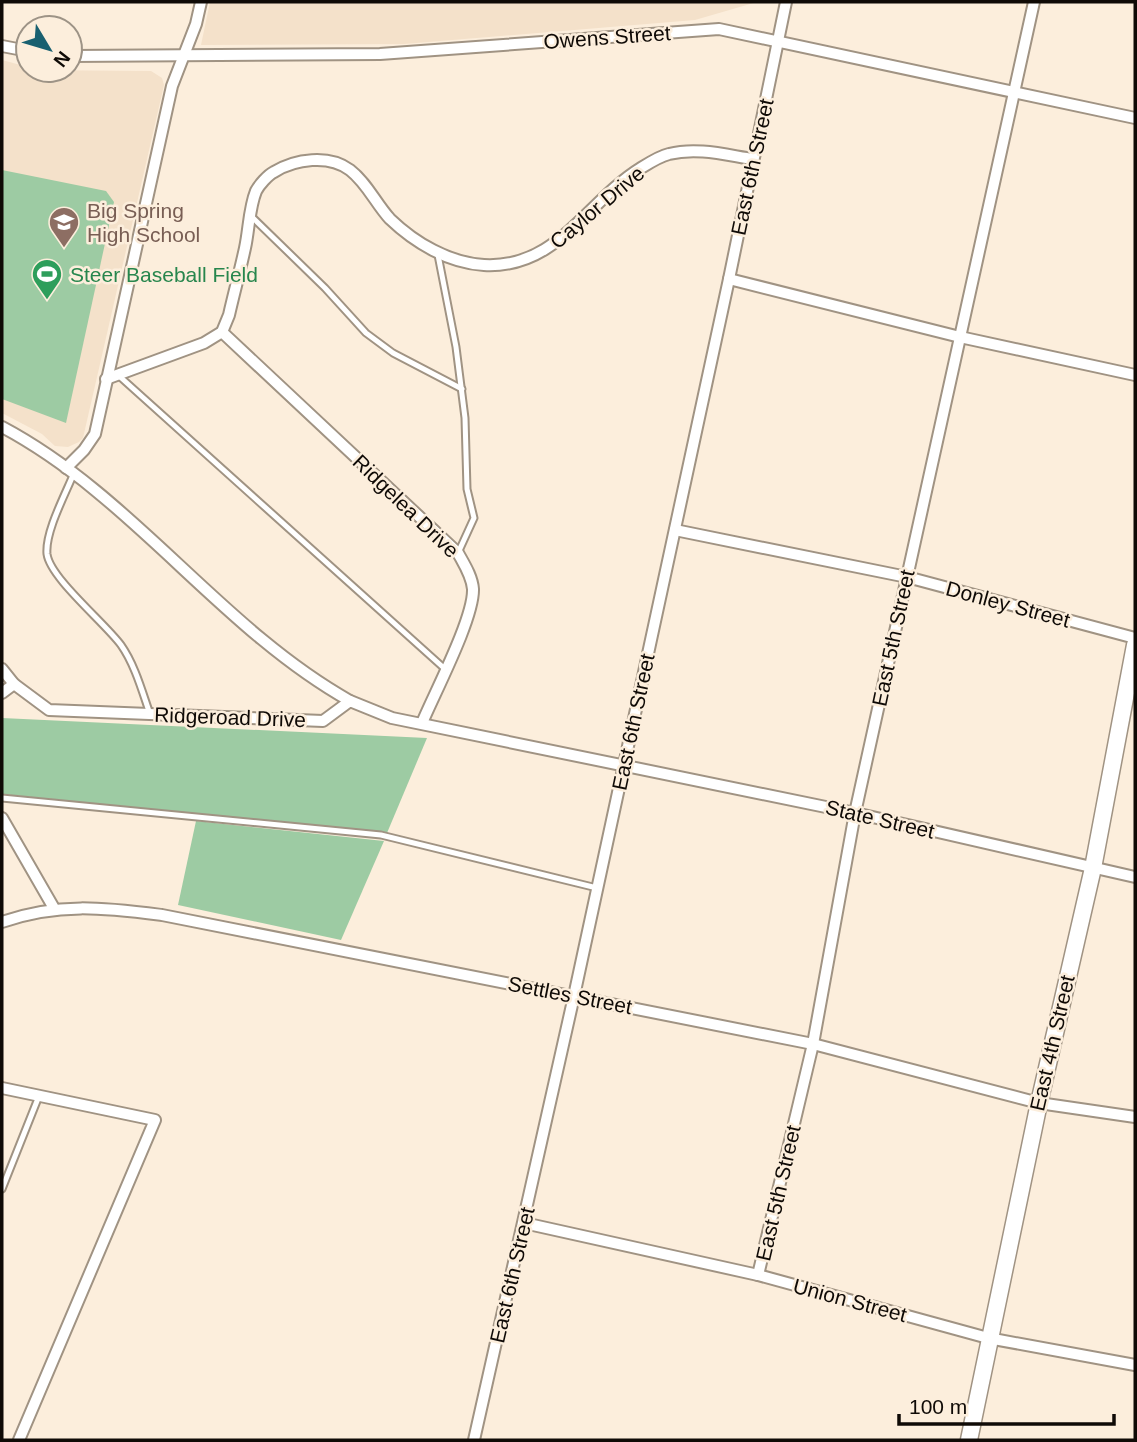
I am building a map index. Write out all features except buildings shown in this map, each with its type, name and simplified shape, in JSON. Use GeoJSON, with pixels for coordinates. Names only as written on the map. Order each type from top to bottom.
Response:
{"type":"FeatureCollection","features":[{"type":"Feature","properties":{"kind":"main road","name":"East 4th Street"},"geometry":{"type":"LineString","coordinates":[[968,1440],[1038,1102],[1093,868],[1135,645]]}},
{"type":"Feature","properties":{"kind":"street"},"geometry":{"type":"LineString","coordinates":[[70,470],[95,434],[172,86],[196,24],[201,2]]}},
{"type":"Feature","properties":{"kind":"street","name":"East 6th Street"},"geometry":{"type":"LineString","coordinates":[[474,1440],[574,996],[786,2]]}},
{"type":"Feature","properties":{"kind":"street","name":"East 5th Street"},"geometry":{"type":"LineString","coordinates":[[758,1275],[813,1044],[855,813],[1034,2]]}},
{"type":"Feature","properties":{"kind":"street","name":"Owens Street"},"geometry":{"type":"LineString","coordinates":[[84,56],[380,54],[719,29],[1135,118]]}},
{"type":"Feature","properties":{"kind":"street","name":"Caylor Drive"},"geometry":{"type":"LineString","coordinates":[[222,332],[242,262],[257,190],[273,172],[311,159],[349,169],[391,219],[422,244],[471,264],[493,265],[516,262],[537,255],[562,238],[621,180],[668,154],[697,151],[753,159]]}},
{"type":"Feature","properties":{"kind":"street"},"geometry":{"type":"LineString","coordinates":[[729,279],[960,337],[1135,375]]}},
{"type":"Feature","properties":{"kind":"street"},"geometry":{"type":"LineString","coordinates":[[106,379],[204,343],[222,332]]}},
{"type":"Feature","properties":{"kind":"street","name":"Ridgelea Drive"},"geometry":{"type":"LineString","coordinates":[[222,332],[458,553],[468,572],[473,587],[471,609],[422,723]]}},
{"type":"Feature","properties":{"kind":"street"},"geometry":{"type":"LineString","coordinates":[[2,427],[29,442],[98,492],[281,656],[318,683],[350,701],[392,718],[624,765]]}},
{"type":"Feature","properties":{"kind":"street","name":"Donley Street"},"geometry":{"type":"LineString","coordinates":[[675,530],[907,577],[1135,638]]}},
{"type":"Feature","properties":{"kind":"street","name":"Ridgeroad Drive"},"geometry":{"type":"LineString","coordinates":[[2,669],[13,684],[49,710],[323,721],[350,701]]}},
{"type":"Feature","properties":{"kind":"street"},"geometry":{"type":"LineString","coordinates":[[2,693],[13,684]]}},
{"type":"Feature","properties":{"kind":"street","name":"State Street"},"geometry":{"type":"LineString","coordinates":[[624,765],[855,813],[1135,877]]}},
{"type":"Feature","properties":{"kind":"street"},"geometry":{"type":"LineString","coordinates":[[2,818],[55,910]]}},
{"type":"Feature","properties":{"kind":"street","name":"Settles Street"},"geometry":{"type":"LineString","coordinates":[[2,922],[20,916],[89,907],[162,915],[813,1044],[1038,1102],[1135,1117]]}},
{"type":"Feature","properties":{"kind":"street"},"geometry":{"type":"LineString","coordinates":[[2,1088],[155,1120],[19,1440]]}},
{"type":"Feature","properties":{"kind":"street","name":"Union Street"},"geometry":{"type":"LineString","coordinates":[[524,1223],[758,1275],[988,1338],[1135,1364]]}},
{"type":"Feature","properties":{"kind":"lane"},"geometry":{"type":"LineString","coordinates":[[250,215],[317,280],[366,333],[393,353],[462,389]]}},
{"type":"Feature","properties":{"kind":"lane"},"geometry":{"type":"LineString","coordinates":[[437,252],[462,389],[467,489],[474,518],[458,553]]}},
{"type":"Feature","properties":{"kind":"lane"},"geometry":{"type":"LineString","coordinates":[[118,375],[445,669]]}},
{"type":"Feature","properties":{"kind":"lane"},"geometry":{"type":"LineString","coordinates":[[70,470],[47,542],[48,561],[129,657],[150,714]]}},
{"type":"Feature","properties":{"kind":"lane"},"geometry":{"type":"LineString","coordinates":[[2,798],[381,835],[597,888]]}},
{"type":"Feature","properties":{"kind":"lane"},"geometry":{"type":"LineString","coordinates":[[2,1189],[39,1096]]}},
{"type":"Feature","properties":{"kind":"shaded area"},"geometry":{"type":"Polygon","coordinates":[[[210,2],[757,2],[695,20],[404,44],[201,45],[210,2]]]}},
{"type":"Feature","properties":{"kind":"shaded area","name":"Big Spring High School"},"geometry":{"type":"Polygon","coordinates":[[[2,60],[14,63],[14,84],[84,84],[84,70],[151,71],[162,78],[164,85],[83,438],[68,447],[55,446],[42,434],[2,413],[2,60]]]}},
{"type":"Feature","properties":{"kind":"green space","name":"Steer Baseball Field"},"geometry":{"type":"Polygon","coordinates":[[[2,170],[106,191],[114,202],[66,423],[2,399],[2,170]]]}},
{"type":"Feature","properties":{"kind":"green space"},"geometry":{"type":"Polygon","coordinates":[[[2,718],[427,738],[387,833],[2,794],[2,718]]]}},
{"type":"Feature","properties":{"kind":"green space"},"geometry":{"type":"Polygon","coordinates":[[[196,821],[384,841],[341,940],[178,905],[196,821]]]}},
{"type":"Feature","properties":{"kind":"place","name":"Big Spring High School"},"geometry":{"type":"Point","coordinates":[64,249]}},
{"type":"Feature","properties":{"kind":"place","name":"Steer Baseball Field"},"geometry":{"type":"Point","coordinates":[47,301]}}]}
